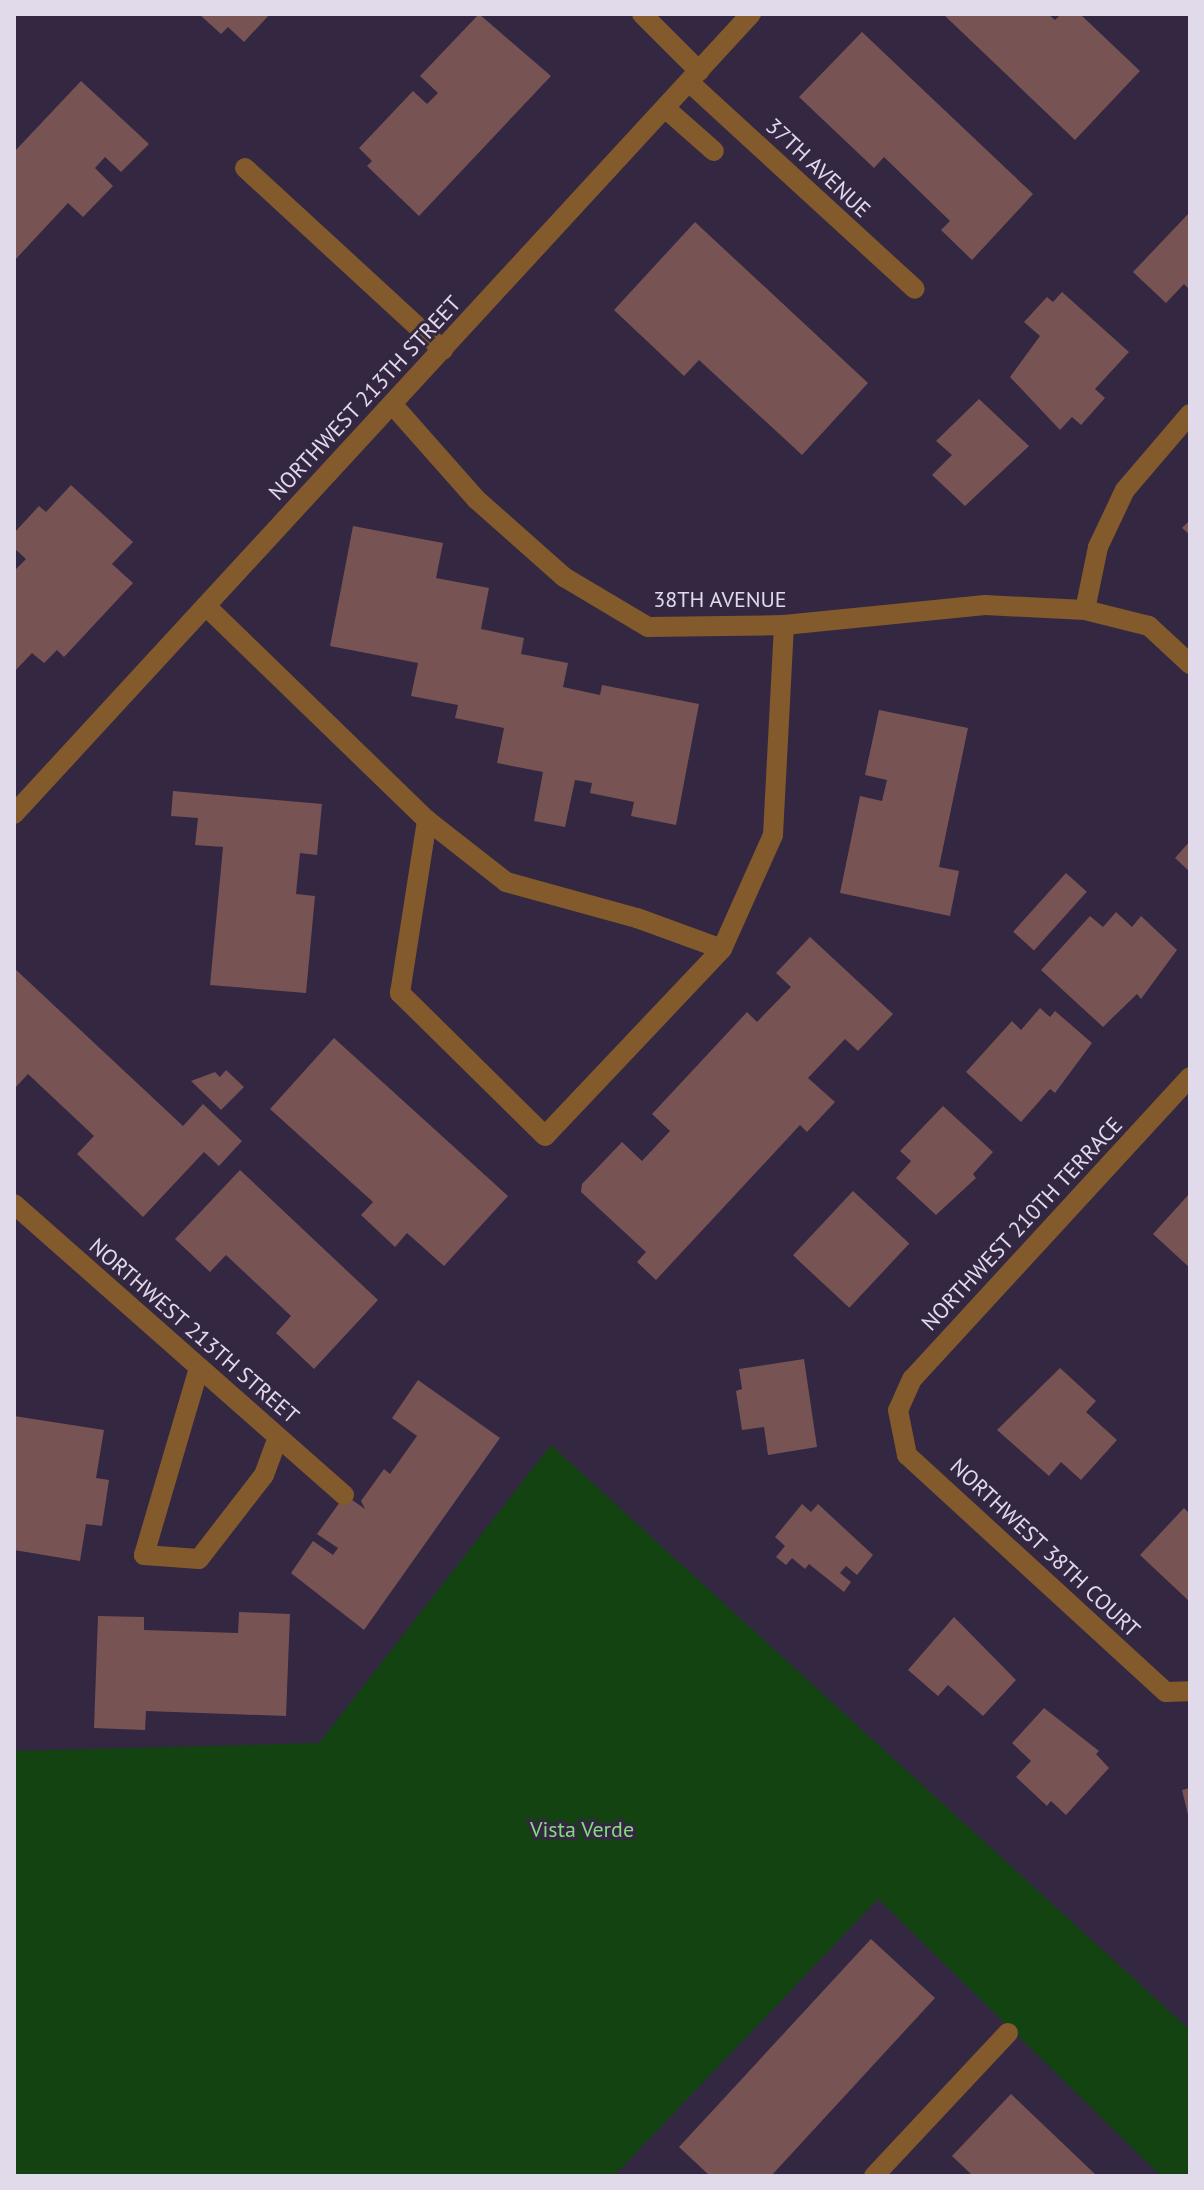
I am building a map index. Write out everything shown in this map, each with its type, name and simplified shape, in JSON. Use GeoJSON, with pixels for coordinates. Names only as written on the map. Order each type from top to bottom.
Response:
{"type":"FeatureCollection","features":[{"type":"Feature","properties":{"kind":"street","name":"37TH AVENUE"},"geometry":{"type":"LineString","coordinates":[[642,14],[694,76],[915,289]]}},
{"type":"Feature","properties":{"kind":"street","name":"NORTHWEST 213TH STREET"},"geometry":{"type":"LineString","coordinates":[[14,814],[751,14]]}},
{"type":"Feature","properties":{"kind":"street"},"geometry":{"type":"LineString","coordinates":[[665,108],[714,151]]}},
{"type":"Feature","properties":{"kind":"street"},"geometry":{"type":"LineString","coordinates":[[245,168],[443,350]]}},
{"type":"Feature","properties":{"kind":"street","name":"38TH AVENUE"},"geometry":{"type":"LineString","coordinates":[[392,404],[476,499],[564,577],[648,627],[784,625],[985,605],[1085,610],[1149,626],[1190,664]]}},
{"type":"Feature","properties":{"kind":"street"},"geometry":{"type":"LineString","coordinates":[[1085,610],[1098,547],[1125,490],[1190,414]]}},
{"type":"Feature","properties":{"kind":"street"},"geometry":{"type":"LineString","coordinates":[[206,606],[427,820],[506,882],[637,918],[722,949]]}},
{"type":"Feature","properties":{"kind":"street"},"geometry":{"type":"LineString","coordinates":[[427,820],[400,993],[545,1136],[722,949],[773,835],[784,625]]}},
{"type":"Feature","properties":{"kind":"street","name":"NORTHWEST 210TH TERRACE"},"geometry":{"type":"LineString","coordinates":[[898,1410],[912,1379],[1190,1077]]}},
{"type":"Feature","properties":{"kind":"street","name":"NORTHWEST 213TH STREET"},"geometry":{"type":"LineString","coordinates":[[14,1206],[344,1495]]}},
{"type":"Feature","properties":{"kind":"street"},"geometry":{"type":"LineString","coordinates":[[199,1368],[144,1555],[199,1559],[264,1475],[278,1437]]}},
{"type":"Feature","properties":{"kind":"street","name":"NORTHWEST 38TH COURT"},"geometry":{"type":"LineString","coordinates":[[898,1410],[907,1455],[1166,1692],[1190,1691]]}},
{"type":"Feature","properties":{"kind":"street"},"geometry":{"type":"LineString","coordinates":[[874,2176],[1008,2033]]}},
{"type":"Feature","properties":{"kind":"green space","name":"Vista Verde"},"geometry":{"type":"Polygon","coordinates":[[[551,1445],[1190,2030],[1190,2176],[1161,2176],[878,1899],[614,2176],[14,2176],[14,1751],[319,1743],[551,1445]]]}},
{"type":"Feature","properties":{"kind":"building"},"geometry":{"type":"Polygon","coordinates":[[[199,14],[270,14],[244,42],[228,27],[221,34],[199,14]]]}},
{"type":"Feature","properties":{"kind":"building"},"geometry":{"type":"Polygon","coordinates":[[[479,14],[551,76],[419,216],[367,166],[372,161],[359,148],[413,91],[427,104],[438,93],[420,76],[479,14]]]}},
{"type":"Feature","properties":{"kind":"building"},"geometry":{"type":"Polygon","coordinates":[[[943,14],[1048,14],[1055,20],[1061,14],[1080,14],[1140,71],[1075,140],[943,14]]]}},
{"type":"Feature","properties":{"kind":"building"},"geometry":{"type":"Polygon","coordinates":[[[862,32],[1033,194],[972,260],[941,230],[950,221],[884,157],[874,168],[799,97],[862,32]]]}},
{"type":"Feature","properties":{"kind":"building"},"geometry":{"type":"Polygon","coordinates":[[[81,81],[149,144],[121,172],[105,157],[95,168],[113,186],[83,217],[68,203],[14,261],[14,152],[81,81]]]}},
{"type":"Feature","properties":{"kind":"building"},"geometry":{"type":"Polygon","coordinates":[[[1190,212],[1190,290],[1184,284],[1166,303],[1133,272],[1190,212]]]}},
{"type":"Feature","properties":{"kind":"building"},"geometry":{"type":"Polygon","coordinates":[[[695,222],[868,383],[802,455],[699,360],[684,376],[614,310],[695,222]]]}},
{"type":"Feature","properties":{"kind":"building"},"geometry":{"type":"Polygon","coordinates":[[[1062,292],[1129,352],[1095,389],[1105,398],[1081,425],[1072,417],[1060,430],[1010,377],[1040,336],[1024,322],[1047,297],[1053,302],[1062,292]]]}},
{"type":"Feature","properties":{"kind":"building"},"geometry":{"type":"Polygon","coordinates":[[[979,399],[1029,446],[965,506],[932,475],[952,455],[936,441],[979,399]]]}},
{"type":"Feature","properties":{"kind":"building"},"geometry":{"type":"Polygon","coordinates":[[[71,485],[133,542],[112,564],[133,583],[64,657],[57,650],[44,663],[32,653],[14,672],[14,571],[26,559],[14,548],[14,533],[39,506],[46,512],[71,485]]]}},
{"type":"Feature","properties":{"kind":"building"},"geometry":{"type":"Polygon","coordinates":[[[1190,520],[1190,535],[1182,528],[1190,520]]]}},
{"type":"Feature","properties":{"kind":"building"},"geometry":{"type":"Polygon","coordinates":[[[353,526],[443,543],[436,578],[489,588],[481,629],[524,638],[521,654],[568,663],[563,687],[600,695],[602,685],[699,704],[676,825],[631,816],[634,802],[590,793],[592,783],[575,780],[565,827],[534,821],[543,772],[497,763],[504,728],[455,718],[458,705],[411,696],[418,663],[330,646],[353,526]]]}},
{"type":"Feature","properties":{"kind":"building"},"geometry":{"type":"Polygon","coordinates":[[[879,710],[968,728],[939,867],[959,871],[950,916],[840,893],[860,796],[882,801],[887,780],[865,775],[879,710]]]}},
{"type":"Feature","properties":{"kind":"building"},"geometry":{"type":"Polygon","coordinates":[[[173,791],[322,804],[317,855],[300,853],[296,894],[315,896],[306,993],[210,985],[223,847],[195,845],[198,818],[171,816],[173,791]]]}},
{"type":"Feature","properties":{"kind":"building"},"geometry":{"type":"Polygon","coordinates":[[[1190,841],[1190,872],[1175,858],[1190,841]]]}},
{"type":"Feature","properties":{"kind":"building"},"geometry":{"type":"Polygon","coordinates":[[[1066,873],[1087,892],[1034,950],[1013,932],[1066,873]]]}},
{"type":"Feature","properties":{"kind":"building"},"geometry":{"type":"Polygon","coordinates":[[[1116,912],[1132,927],[1141,916],[1177,950],[1141,999],[1137,994],[1103,1027],[1041,970],[1090,916],[1103,927],[1116,912]]]}},
{"type":"Feature","properties":{"kind":"building"},"geometry":{"type":"Polygon","coordinates":[[[810,937],[893,1014],[858,1051],[845,1039],[808,1078],[835,1102],[807,1132],[800,1125],[656,1280],[637,1262],[646,1252],[581,1192],[582,1184],[622,1142],[642,1161],[670,1131],[652,1114],[747,1012],[757,1022],[791,987],[776,973],[810,937]]]}},
{"type":"Feature","properties":{"kind":"building"},"geometry":{"type":"Polygon","coordinates":[[[14,968],[183,1126],[203,1104],[242,1141],[219,1166],[204,1152],[143,1217],[77,1154],[94,1136],[28,1074],[14,1089],[14,968]]]}},
{"type":"Feature","properties":{"kind":"building"},"geometry":{"type":"Polygon","coordinates":[[[1040,1008],[1050,1017],[1055,1011],[1092,1043],[1055,1093],[1050,1089],[1021,1122],[966,1072],[1012,1021],[1021,1030],[1040,1008]]]}},
{"type":"Feature","properties":{"kind":"building"},"geometry":{"type":"Polygon","coordinates":[[[334,1038],[508,1196],[444,1266],[407,1233],[395,1247],[361,1215],[373,1202],[270,1109],[334,1038]]]}},
{"type":"Feature","properties":{"kind":"building"},"geometry":{"type":"Polygon","coordinates":[[[226,1070],[244,1087],[221,1110],[191,1081],[215,1072],[220,1077],[226,1070]]]}},
{"type":"Feature","properties":{"kind":"building"},"geometry":{"type":"Polygon","coordinates":[[[943,1106],[993,1152],[973,1174],[976,1178],[936,1215],[896,1178],[911,1161],[900,1151],[943,1106]]]}},
{"type":"Feature","properties":{"kind":"building"},"geometry":{"type":"Polygon","coordinates":[[[240,1170],[378,1300],[314,1369],[276,1333],[291,1316],[226,1255],[210,1272],[175,1239],[240,1170]]]}},
{"type":"Feature","properties":{"kind":"building"},"geometry":{"type":"Polygon","coordinates":[[[853,1191],[909,1244],[849,1308],[793,1255],[853,1191]]]}},
{"type":"Feature","properties":{"kind":"building"},"geometry":{"type":"Polygon","coordinates":[[[1190,1193],[1190,1268],[1153,1234],[1190,1193]]]}},
{"type":"Feature","properties":{"kind":"building"},"geometry":{"type":"Polygon","coordinates":[[[804,1359],[817,1447],[768,1455],[764,1427],[742,1430],[736,1391],[742,1389],[739,1369],[804,1359]]]}},
{"type":"Feature","properties":{"kind":"building"},"geometry":{"type":"Polygon","coordinates":[[[1060,1368],[1096,1401],[1086,1412],[1117,1440],[1081,1480],[1061,1462],[1049,1476],[997,1430],[1060,1368]]]}},
{"type":"Feature","properties":{"kind":"building"},"geometry":{"type":"Polygon","coordinates":[[[418,1380],[500,1438],[364,1630],[291,1573],[313,1541],[333,1555],[338,1548],[317,1534],[345,1495],[365,1509],[361,1501],[384,1469],[390,1474],[417,1436],[392,1418],[418,1380]]]}},
{"type":"Feature","properties":{"kind":"building"},"geometry":{"type":"Polygon","coordinates":[[[14,1416],[104,1430],[96,1478],[109,1480],[102,1526],[86,1524],[80,1561],[14,1550],[14,1416]]]}},
{"type":"Feature","properties":{"kind":"building"},"geometry":{"type":"Polygon","coordinates":[[[802,1504],[811,1512],[818,1504],[873,1555],[857,1575],[846,1566],[840,1573],[851,1582],[844,1592],[809,1564],[805,1569],[792,1558],[786,1565],[776,1557],[785,1546],[775,1537],[802,1504]]]}},
{"type":"Feature","properties":{"kind":"building"},"geometry":{"type":"Polygon","coordinates":[[[1184,1508],[1190,1514],[1190,1602],[1140,1555],[1184,1508]]]}},
{"type":"Feature","properties":{"kind":"building"},"geometry":{"type":"Polygon","coordinates":[[[239,1612],[290,1614],[286,1716],[146,1711],[145,1730],[94,1728],[98,1616],[144,1617],[144,1630],[238,1633],[239,1612]]]}},
{"type":"Feature","properties":{"kind":"building"},"geometry":{"type":"Polygon","coordinates":[[[954,1617],[1016,1680],[983,1716],[948,1685],[938,1696],[908,1670],[954,1617]]]}},
{"type":"Feature","properties":{"kind":"building"},"geometry":{"type":"Polygon","coordinates":[[[1044,1708],[1099,1751],[1096,1754],[1109,1768],[1066,1815],[1051,1801],[1047,1806],[1016,1777],[1031,1761],[1012,1743],[1044,1708]]]}},
{"type":"Feature","properties":{"kind":"building"},"geometry":{"type":"Polygon","coordinates":[[[1190,1788],[1190,1819],[1189,1819],[1182,1790],[1190,1788]]]}},
{"type":"Feature","properties":{"kind":"building"},"geometry":{"type":"Polygon","coordinates":[[[871,1939],[935,1998],[771,2176],[710,2176],[679,2147],[871,1939]]]}},
{"type":"Feature","properties":{"kind":"building"},"geometry":{"type":"Polygon","coordinates":[[[1011,2094],[1097,2176],[973,2176],[952,2156],[1011,2094]]]}}]}
